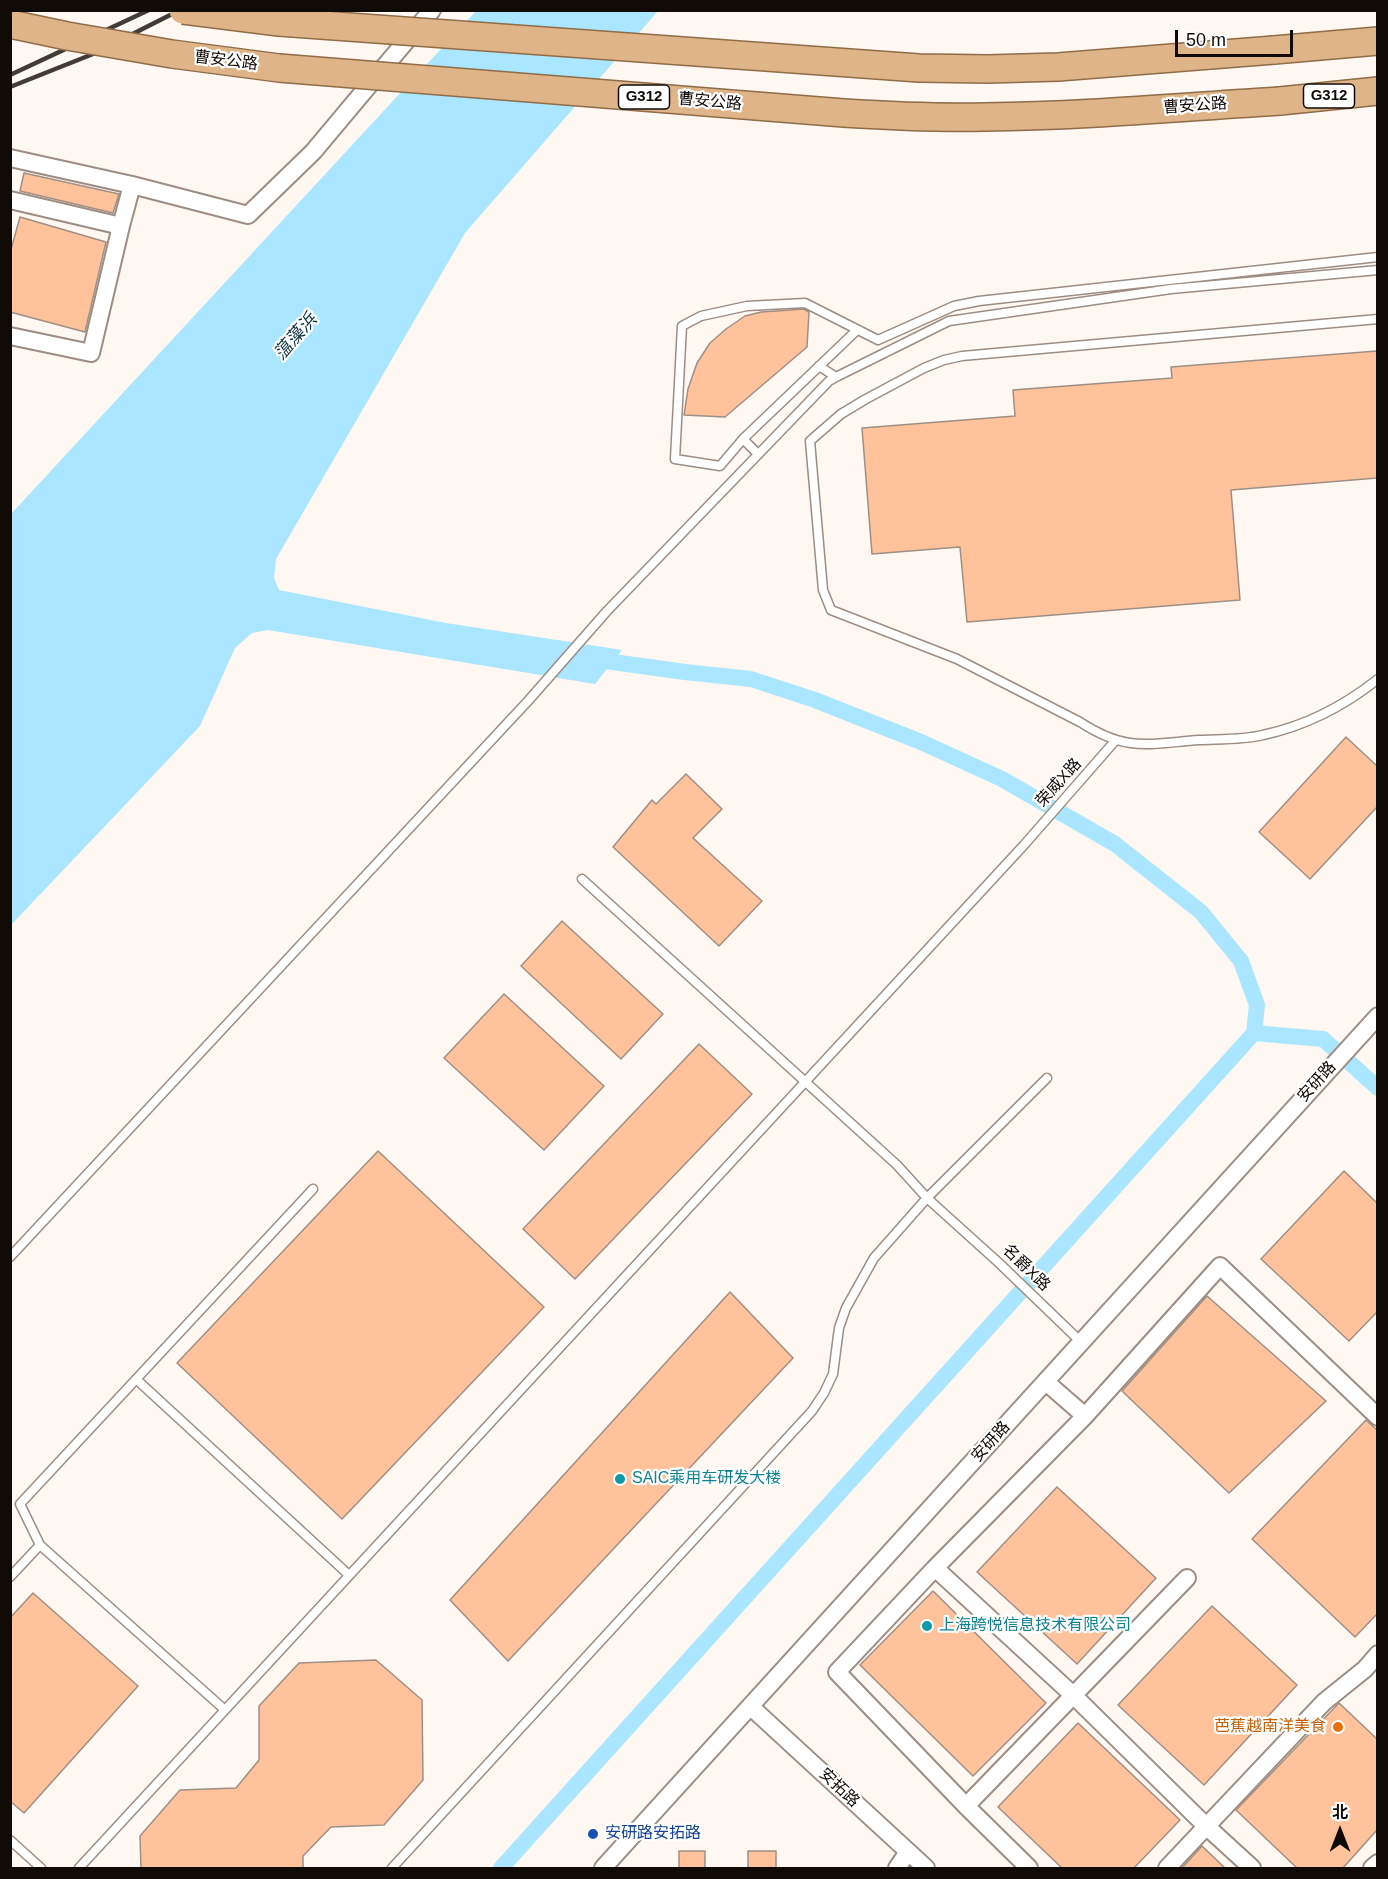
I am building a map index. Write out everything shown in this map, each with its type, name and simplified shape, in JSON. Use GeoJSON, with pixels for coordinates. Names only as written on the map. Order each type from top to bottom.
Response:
{"type":"FeatureCollection","features":[{"type":"Feature","properties":{"kind":"highway"},"geometry":{"type":"LineString","coordinates":[[183,10],[279,22],[919,68],[1058,67],[1377,41]]}},
{"type":"Feature","properties":{"kind":"highway","name":"曹安公路"},"geometry":{"type":"LineString","coordinates":[[10,24],[172,54],[279,68],[916,117],[1060,115],[1280,101],[1377,91]]}},
{"type":"Feature","properties":{"kind":"street"},"geometry":{"type":"LineString","coordinates":[[12,163],[132,185],[248,215],[313,152],[432,10]]}},
{"type":"Feature","properties":{"kind":"street"},"geometry":{"type":"LineString","coordinates":[[10,336],[91,353],[132,185]]}},
{"type":"Feature","properties":{"kind":"street"},"geometry":{"type":"LineString","coordinates":[[10,200],[121,226]]}},
{"type":"Feature","properties":{"kind":"street","name":"安研路"},"geometry":{"type":"LineString","coordinates":[[603,1869],[1372,1022]]}},
{"type":"Feature","properties":{"kind":"street"},"geometry":{"type":"LineString","coordinates":[[1029,1869],[837,1672],[1084,1416],[1220,1266],[1377,1416]]}},
{"type":"Feature","properties":{"kind":"street"},"geometry":{"type":"LineString","coordinates":[[1046,1382],[1084,1416]]}},
{"type":"Feature","properties":{"kind":"street"},"geometry":{"type":"LineString","coordinates":[[935,1568],[1073,1695],[1252,1869]]}},
{"type":"Feature","properties":{"kind":"street"},"geometry":{"type":"LineString","coordinates":[[966,1806],[1187,1578]]}},
{"type":"Feature","properties":{"kind":"street"},"geometry":{"type":"LineString","coordinates":[[1167,1869],[1205,1825],[1324,1702],[1365,1669],[1377,1654]]}},
{"type":"Feature","properties":{"kind":"street","name":"安拓路"},"geometry":{"type":"LineString","coordinates":[[751,1707],[926,1869]]}},
{"type":"Feature","properties":{"kind":"street"},"geometry":{"type":"LineString","coordinates":[[897,1869],[908,1852]]}},
{"type":"Feature","properties":{"kind":"street"},"geometry":{"type":"LineString","coordinates":[[1372,1869],[1377,1863]]}},
{"type":"Feature","properties":{"kind":"lane"},"geometry":{"type":"LineString","coordinates":[[857,330],[743,439],[720,466],[675,459],[682,326],[701,316],[747,306],[805,303],[878,340],[954,306],[979,301],[1377,257]]}},
{"type":"Feature","properties":{"kind":"lane"},"geometry":{"type":"LineString","coordinates":[[10,1257],[528,701],[607,611],[829,381],[949,321],[1171,289],[1377,270]]}},
{"type":"Feature","properties":{"kind":"lane"},"geometry":{"type":"LineString","coordinates":[[1377,319],[953,358],[924,368],[866,399],[841,414],[810,441],[823,590],[831,610],[957,659],[1115,741],[1137,745],[1262,735],[1305,722],[1341,706],[1377,679]]}},
{"type":"Feature","properties":{"kind":"lane"},"geometry":{"type":"LineString","coordinates":[[819,366],[836,377]]}},
{"type":"Feature","properties":{"kind":"lane"},"geometry":{"type":"LineString","coordinates":[[743,439],[758,454]]}},
{"type":"Feature","properties":{"kind":"lane","name":"荣威X路"},"geometry":{"type":"LineString","coordinates":[[80,1869],[1024,844],[1115,741]]}},
{"type":"Feature","properties":{"kind":"lane","name":"名爵X路"},"geometry":{"type":"LineString","coordinates":[[582,879],[897,1165],[927,1198],[949,1216],[1081,1342]]}},
{"type":"Feature","properties":{"kind":"lane"},"geometry":{"type":"LineString","coordinates":[[392,1869],[812,1411],[833,1374],[839,1328],[846,1308],[874,1258],[927,1198],[1047,1078]]}},
{"type":"Feature","properties":{"kind":"lane"},"geometry":{"type":"LineString","coordinates":[[225,1710],[40,1545],[20,1504],[313,1190]]}},
{"type":"Feature","properties":{"kind":"lane"},"geometry":{"type":"LineString","coordinates":[[136,1379],[349,1575]]}},
{"type":"Feature","properties":{"kind":"lane"},"geometry":{"type":"LineString","coordinates":[[10,1577],[40,1545]]}},
{"type":"Feature","properties":{"kind":"lane"},"geometry":{"type":"LineString","coordinates":[[10,1840],[41,1869]]}},
{"type":"Feature","properties":{"kind":"water","name":"蕰藻浜"},"geometry":{"type":"Polygon","coordinates":[[[476,11],[658,11],[465,233],[276,559],[274,578],[279,590],[446,623],[622,650],[595,684],[268,630],[252,633],[235,648],[200,726],[11,925],[11,514],[476,11]]]}},
{"type":"Feature","properties":{"kind":"building"},"geometry":{"type":"Polygon","coordinates":[[[24,173],[119,194],[113,213],[20,191],[24,173]]]}},
{"type":"Feature","properties":{"kind":"building"},"geometry":{"type":"Polygon","coordinates":[[[20,217],[106,242],[85,332],[10,312],[10,253],[20,217]]]}},
{"type":"Feature","properties":{"kind":"building"},"geometry":{"type":"Polygon","coordinates":[[[804,309],[809,312],[807,347],[725,417],[684,415],[688,389],[697,363],[710,343],[745,316],[761,312],[804,309]]]}},
{"type":"Feature","properties":{"kind":"building"},"geometry":{"type":"Polygon","coordinates":[[[1377,351],[1377,478],[1231,490],[1240,600],[967,622],[960,547],[872,554],[862,428],[1015,416],[1013,390],[1172,378],[1171,367],[1377,351]]]}},
{"type":"Feature","properties":{"kind":"building"},"geometry":{"type":"Polygon","coordinates":[[[1346,737],[1377,766],[1377,807],[1310,879],[1259,832],[1346,737]]]}},
{"type":"Feature","properties":{"kind":"building"},"geometry":{"type":"Polygon","coordinates":[[[686,774],[722,809],[693,838],[762,901],[719,946],[613,847],[652,800],[656,804],[686,774]]]}},
{"type":"Feature","properties":{"kind":"building"},"geometry":{"type":"Polygon","coordinates":[[[562,921],[663,1014],[621,1059],[521,966],[562,921]]]}},
{"type":"Feature","properties":{"kind":"building"},"geometry":{"type":"Polygon","coordinates":[[[504,994],[604,1086],[544,1150],[444,1058],[504,994]]]}},
{"type":"Feature","properties":{"kind":"building"},"geometry":{"type":"Polygon","coordinates":[[[699,1044],[752,1094],[575,1279],[523,1229],[699,1044]]]}},
{"type":"Feature","properties":{"kind":"building"},"geometry":{"type":"Polygon","coordinates":[[[378,1151],[544,1307],[342,1519],[177,1363],[378,1151]]]}},
{"type":"Feature","properties":{"kind":"building"},"geometry":{"type":"Polygon","coordinates":[[[1344,1171],[1377,1203],[1377,1312],[1349,1341],[1261,1259],[1344,1171]]]}},
{"type":"Feature","properties":{"kind":"building","name":"SAIC乘用车研发大楼"},"geometry":{"type":"Polygon","coordinates":[[[730,1292],[793,1358],[508,1661],[450,1600],[730,1292]]]}},
{"type":"Feature","properties":{"kind":"building"},"geometry":{"type":"Polygon","coordinates":[[[1207,1296],[1326,1401],[1229,1493],[1122,1391],[1207,1296]]]}},
{"type":"Feature","properties":{"kind":"building"},"geometry":{"type":"Polygon","coordinates":[[[1366,1420],[1377,1430],[1377,1614],[1355,1637],[1252,1539],[1366,1420]]]}},
{"type":"Feature","properties":{"kind":"building"},"geometry":{"type":"Polygon","coordinates":[[[1057,1487],[1156,1578],[1077,1664],[977,1572],[1057,1487]]]}},
{"type":"Feature","properties":{"kind":"building"},"geometry":{"type":"Polygon","coordinates":[[[933,1591],[1046,1703],[973,1776],[860,1665],[933,1591]]]}},
{"type":"Feature","properties":{"kind":"building"},"geometry":{"type":"Polygon","coordinates":[[[33,1593],[138,1686],[24,1813],[10,1801],[10,1618],[33,1593]]]}},
{"type":"Feature","properties":{"kind":"building"},"geometry":{"type":"Polygon","coordinates":[[[1212,1606],[1297,1685],[1204,1785],[1118,1705],[1212,1606]]]}},
{"type":"Feature","properties":{"kind":"building"},"geometry":{"type":"Polygon","coordinates":[[[376,1660],[422,1700],[423,1780],[384,1825],[331,1827],[303,1856],[303,1869],[141,1869],[140,1836],[180,1790],[236,1788],[259,1760],[259,1706],[299,1663],[376,1660]]]}},
{"type":"Feature","properties":{"kind":"building"},"geometry":{"type":"Polygon","coordinates":[[[1339,1703],[1377,1739],[1377,1830],[1342,1869],[1298,1869],[1236,1810],[1339,1703]]]}},
{"type":"Feature","properties":{"kind":"building"},"geometry":{"type":"Polygon","coordinates":[[[1078,1723],[1180,1820],[1133,1869],[1063,1869],[998,1807],[1078,1723]]]}},
{"type":"Feature","properties":{"kind":"building"},"geometry":{"type":"Polygon","coordinates":[[[1202,1846],[1226,1869],[1181,1869],[1202,1846]]]}},
{"type":"Feature","properties":{"kind":"building"},"geometry":{"type":"Polygon","coordinates":[[[679,1851],[705,1851],[705,1869],[679,1869],[679,1851]]]}},
{"type":"Feature","properties":{"kind":"building"},"geometry":{"type":"Polygon","coordinates":[[[748,1851],[776,1851],[776,1869],[748,1869],[748,1851]]]}},
{"type":"Feature","properties":{"kind":"waterway"},"geometry":{"type":"LineString","coordinates":[[501,1868],[1254,1033],[1257,1005],[1241,961],[1201,912],[1115,844],[1002,779],[921,742],[815,700],[751,679],[591,659]]}},
{"type":"Feature","properties":{"kind":"waterway"},"geometry":{"type":"LineString","coordinates":[[1254,1033],[1323,1039],[1378,1088]]}},
{"type":"Feature","properties":{"kind":"railway"},"geometry":{"type":"LineString","coordinates":[[10,75],[149,10]]}},
{"type":"Feature","properties":{"kind":"railway"},"geometry":{"type":"LineString","coordinates":[[10,87],[93,54],[180,10]]}},
{"type":"Feature","properties":{"kind":"place","name":"SAIC乘用车研发大楼"},"geometry":{"type":"Point","coordinates":[620,1479]}},
{"type":"Feature","properties":{"kind":"place","name":"上海跨悦信息技术有限公司"},"geometry":{"type":"Point","coordinates":[927,1626]}},
{"type":"Feature","properties":{"kind":"place","name":"芭蕉越南洋美食"},"geometry":{"type":"Point","coordinates":[1338,1727]}},
{"type":"Feature","properties":{"kind":"place","name":"安研路安拓路"},"geometry":{"type":"Point","coordinates":[593,1834]}}]}
